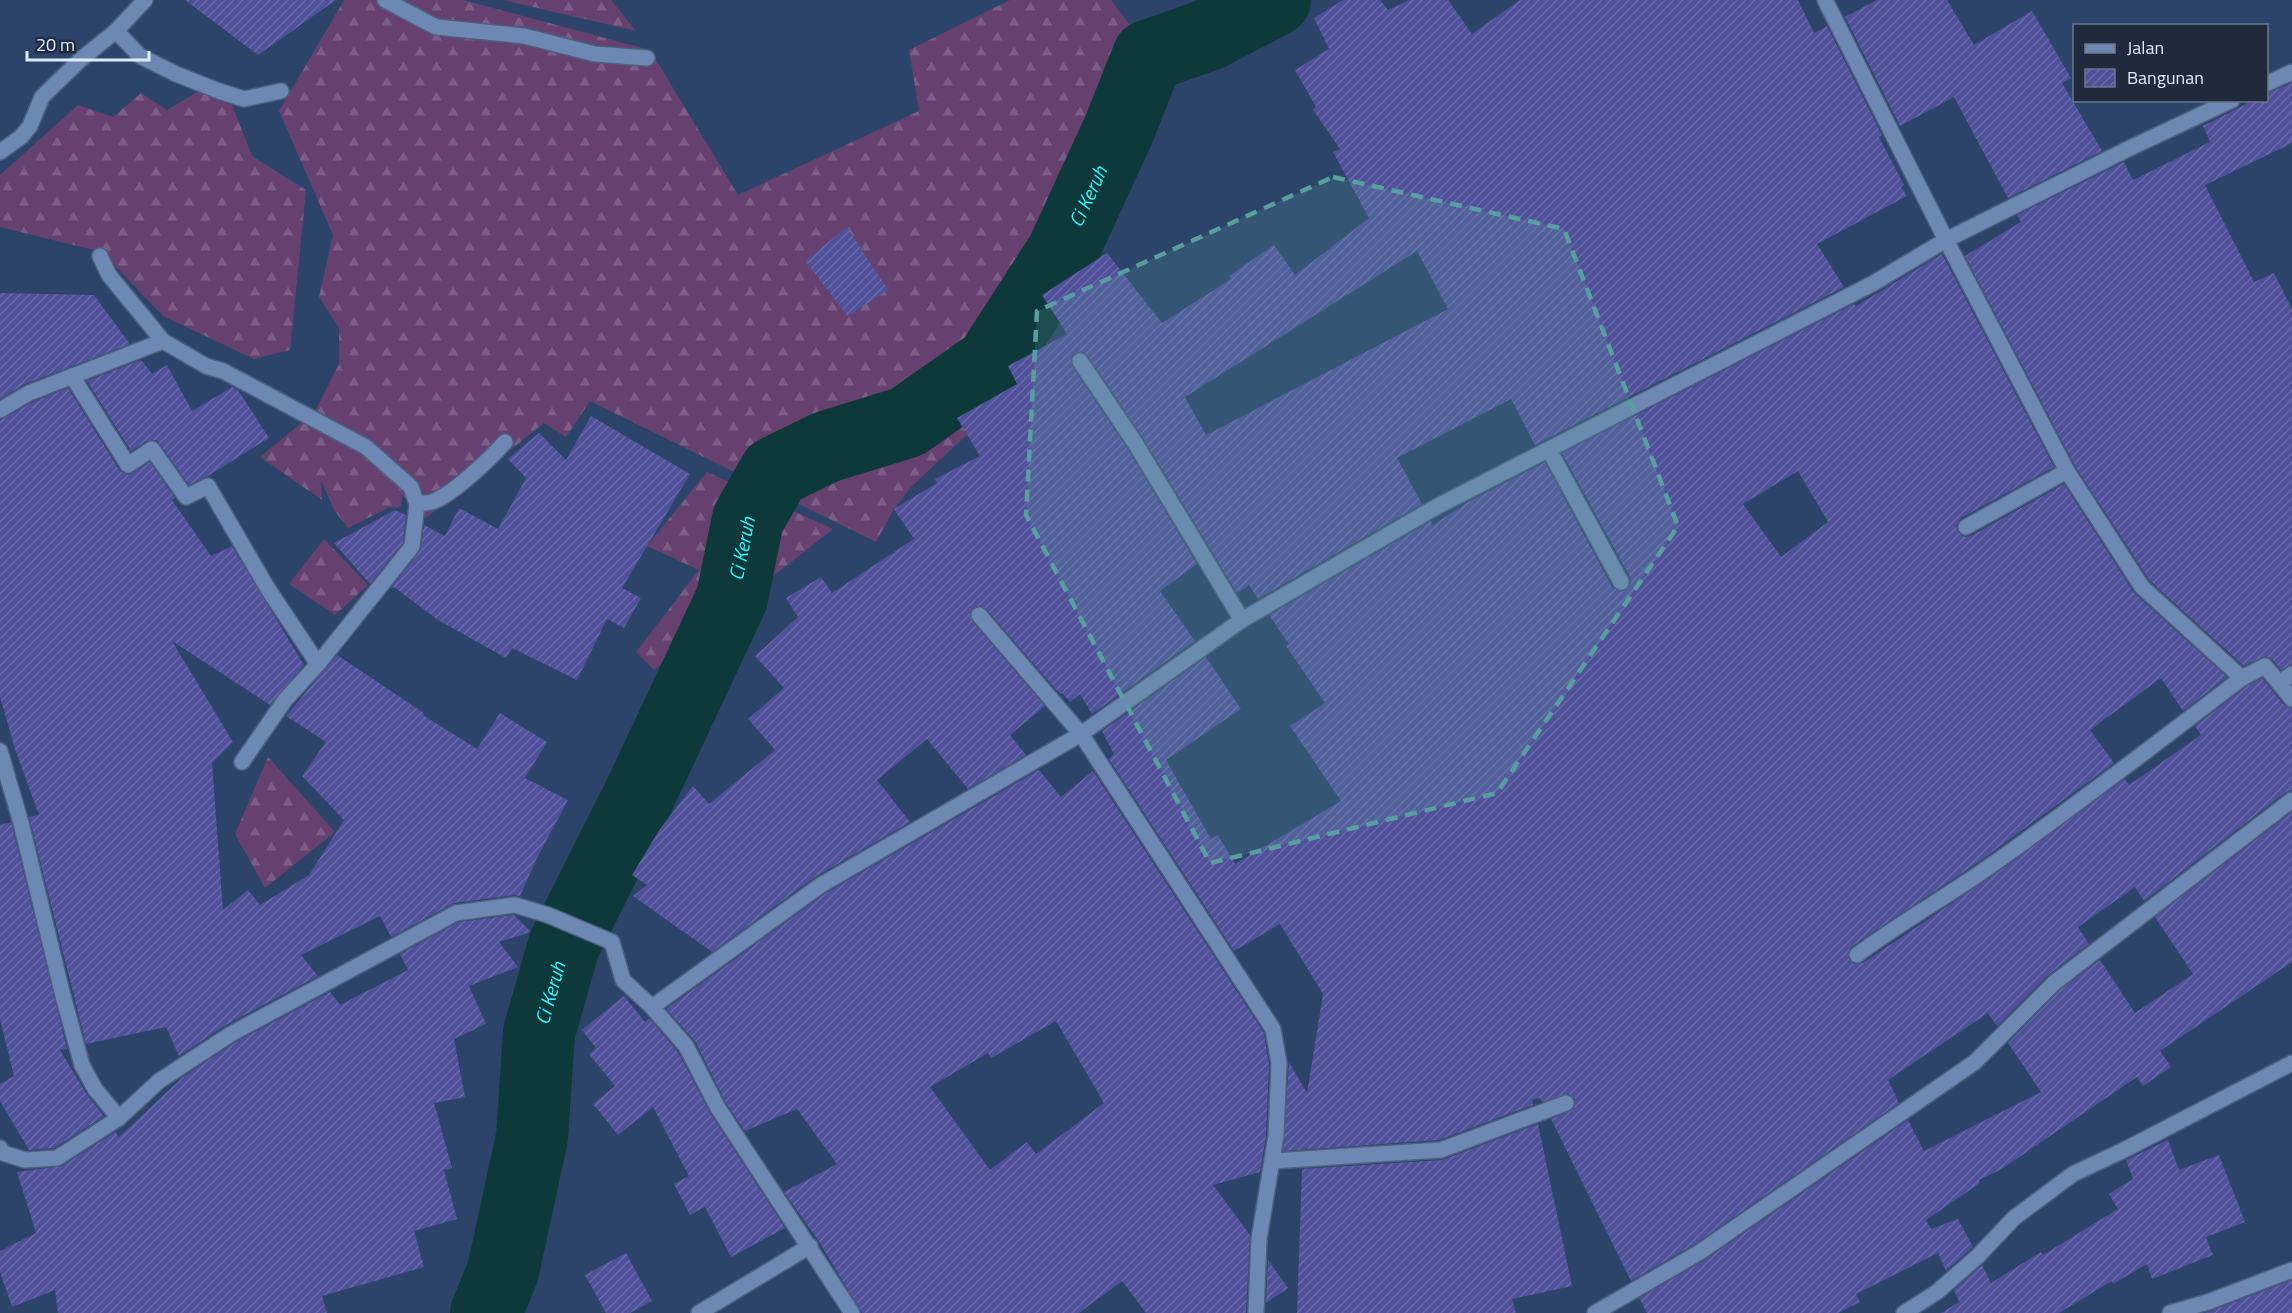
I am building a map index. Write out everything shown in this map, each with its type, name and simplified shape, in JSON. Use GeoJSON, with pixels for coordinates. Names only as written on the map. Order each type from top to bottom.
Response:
{"type":"FeatureCollection","features":[{"type":"Feature","properties":{"kind":"street"},"geometry":{"type":"LineString","coordinates":[[0,153],[21,137],[30,126],[42,97],[80,60],[116,31],[145,0]]}},
{"type":"Feature","properties":{"kind":"street"},"geometry":{"type":"LineString","coordinates":[[385,0],[435,27],[524,36],[595,54],[647,58]]}},
{"type":"Feature","properties":{"kind":"street"},"geometry":{"type":"LineString","coordinates":[[1825,0],[1946,240],[2067,471],[2142,587],[2242,678]]}},
{"type":"Feature","properties":{"kind":"street"},"geometry":{"type":"LineString","coordinates":[[116,31],[135,51],[176,74],[244,99],[281,91]]}},
{"type":"Feature","properties":{"kind":"street"},"geometry":{"type":"LineString","coordinates":[[2268,83],[2292,72]]}},
{"type":"Feature","properties":{"kind":"street"},"geometry":{"type":"LineString","coordinates":[[652,1007],[821,885],[1081,734],[1242,620],[1436,507],[1872,284],[1946,240],[2228,102]]}},
{"type":"Feature","properties":{"kind":"street"},"geometry":{"type":"LineString","coordinates":[[100,256],[109,275],[164,340],[206,366],[223,372],[366,447],[411,487],[417,504],[412,546],[318,664],[285,700],[242,762]]}},
{"type":"Feature","properties":{"kind":"street"},"geometry":{"type":"LineString","coordinates":[[0,410],[29,393],[164,340]]}},
{"type":"Feature","properties":{"kind":"street"},"geometry":{"type":"LineString","coordinates":[[1080,361],[1137,446],[1242,620]]}},
{"type":"Feature","properties":{"kind":"street"},"geometry":{"type":"LineString","coordinates":[[72,376],[128,465],[152,449],[186,497],[208,486],[268,589],[318,664]]}},
{"type":"Feature","properties":{"kind":"street"},"geometry":{"type":"LineString","coordinates":[[417,504],[432,502],[451,490],[489,460],[505,442]]}},
{"type":"Feature","properties":{"kind":"street"},"geometry":{"type":"LineString","coordinates":[[1549,450],[1621,582]]}},
{"type":"Feature","properties":{"kind":"street"},"geometry":{"type":"LineString","coordinates":[[1966,527],[2067,471]]}},
{"type":"Feature","properties":{"kind":"street"},"geometry":{"type":"LineString","coordinates":[[979,615],[1081,734],[1273,1029],[1279,1063],[1273,1161],[1259,1239],[1256,1313]]}},
{"type":"Feature","properties":{"kind":"street"},"geometry":{"type":"LineString","coordinates":[[1857,956],[1888,932],[1984,871],[2116,775],[2242,678],[2265,666],[2292,699]]}},
{"type":"Feature","properties":{"kind":"street"},"geometry":{"type":"LineString","coordinates":[[2279,683],[2292,674]]}},
{"type":"Feature","properties":{"kind":"street"},"geometry":{"type":"LineString","coordinates":[[0,751],[21,823],[82,1065],[95,1089],[119,1118]]}},
{"type":"Feature","properties":{"kind":"street"},"geometry":{"type":"LineString","coordinates":[[1595,1313],[1701,1252],[1975,1062],[2054,983],[2292,800]]}},
{"type":"Feature","properties":{"kind":"street"},"geometry":{"type":"LineString","coordinates":[[0,1148],[3,1153],[26,1160],[57,1158],[119,1118],[159,1081],[231,1034],[456,913],[515,905],[548,915],[612,942],[623,980],[652,1007],[686,1046],[718,1108],[852,1313]]}},
{"type":"Feature","properties":{"kind":"street"},"geometry":{"type":"LineString","coordinates":[[1904,1313],[1937,1292],[1978,1256],[2014,1218],[2073,1174],[2292,1063]]}},
{"type":"Feature","properties":{"kind":"street"},"geometry":{"type":"LineString","coordinates":[[1273,1161],[1441,1150],[1566,1103]]}},
{"type":"Feature","properties":{"kind":"street"},"geometry":{"type":"LineString","coordinates":[[699,1313],[810,1246]]}},
{"type":"Feature","properties":{"kind":"street"},"geometry":{"type":"LineString","coordinates":[[2170,1313],[2208,1302],[2292,1270]]}},
{"type":"Feature","properties":{"kind":"highlighted area"},"geometry":{"type":"Polygon","coordinates":[[[1333,177],[1564,229],[1678,526],[1497,793],[1210,863],[1026,515],[1037,311],[1333,177]]]}},
{"type":"Feature","properties":{"kind":"green space"},"geometry":{"type":"Polygon","coordinates":[[[344,0],[463,0],[650,50],[738,195],[919,111],[909,50],[1010,0],[1111,0],[1172,81],[1036,292],[1000,404],[912,486],[894,509],[876,542],[590,401],[566,437],[544,423],[426,518],[402,495],[401,507],[388,508],[348,528],[334,510],[321,480],[322,500],[260,457],[315,412],[339,364],[339,328],[319,297],[333,235],[279,111],[344,0]]]}},
{"type":"Feature","properties":{"kind":"green space"},"geometry":{"type":"Polygon","coordinates":[[[503,0],[611,0],[636,31],[503,0]]]}},
{"type":"Feature","properties":{"kind":"green space"},"geometry":{"type":"Polygon","coordinates":[[[204,88],[232,105],[252,156],[306,190],[290,350],[254,359],[163,316],[102,252],[0,227],[0,175],[78,105],[113,117],[141,93],[167,110],[204,88]]]}},
{"type":"Feature","properties":{"kind":"green space"},"geometry":{"type":"Polygon","coordinates":[[[707,472],[833,529],[654,670],[636,652],[699,570],[647,546],[707,472]]]}},
{"type":"Feature","properties":{"kind":"green space"},"geometry":{"type":"Polygon","coordinates":[[[324,539],[368,585],[335,615],[289,584],[324,539]]]}},
{"type":"Feature","properties":{"kind":"green space"},"geometry":{"type":"Polygon","coordinates":[[[268,757],[335,832],[265,888],[235,834],[268,757]]]}},
{"type":"Feature","properties":{"kind":"building"},"geometry":{"type":"Polygon","coordinates":[[[185,0],[336,0],[258,55],[185,0]]]}},
{"type":"Feature","properties":{"kind":"building"},"geometry":{"type":"Polygon","coordinates":[[[1343,0],[1380,0],[1388,10],[1409,0],[1448,0],[1472,34],[1520,0],[1798,0],[1814,33],[1827,26],[1882,135],[1879,137],[1904,185],[1901,187],[1907,196],[1817,244],[1844,287],[1535,445],[1511,399],[1397,458],[1422,504],[1258,599],[1249,585],[1237,593],[1145,441],[1088,356],[1084,352],[1075,353],[1071,357],[1072,366],[1129,451],[1197,564],[1160,591],[1195,641],[1092,714],[1080,694],[1070,702],[1062,693],[1060,694],[986,609],[977,606],[970,612],[972,621],[1045,706],[1010,735],[1026,755],[968,789],[927,739],[877,780],[910,822],[815,877],[712,952],[633,896],[647,885],[632,875],[660,829],[693,786],[709,804],[775,750],[748,719],[784,688],[755,656],[798,617],[786,598],[821,577],[832,593],[914,539],[894,509],[937,483],[935,479],[980,456],[957,418],[1017,384],[1008,366],[1067,334],[1042,295],[1107,253],[1162,323],[1231,279],[1229,276],[1274,245],[1295,275],[1369,218],[1333,152],[1340,149],[1313,110],[1316,107],[1295,70],[1329,49],[1314,18],[1343,0]],[[1417,251],[1185,397],[1206,435],[1448,309],[1417,251]]]}},
{"type":"Feature","properties":{"kind":"building"},"geometry":{"type":"Polygon","coordinates":[[[1877,0],[1947,0],[1974,45],[2032,11],[2071,78],[2062,83],[2102,151],[2008,198],[1954,97],[1900,126],[1845,17],[1877,0]]]}},
{"type":"Feature","properties":{"kind":"building"},"geometry":{"type":"Polygon","coordinates":[[[2292,83],[2292,143],[2205,185],[2254,282],[2274,273],[2292,309],[2292,664],[2281,670],[2272,659],[2265,656],[2244,666],[2150,581],[2075,466],[1965,256],[2021,222],[2017,215],[2124,162],[2133,180],[2210,142],[2203,126],[2250,102],[2268,102],[2268,93],[2292,83]]]}},
{"type":"Feature","properties":{"kind":"building"},"geometry":{"type":"Polygon","coordinates":[[[847,227],[888,290],[848,316],[805,261],[847,227]]]}},
{"type":"Feature","properties":{"kind":"building"},"geometry":{"type":"Polygon","coordinates":[[[1942,254],[2054,467],[1961,518],[1956,526],[1958,532],[1965,537],[1971,536],[2064,484],[2134,593],[2227,677],[2183,711],[2161,678],[2090,730],[2114,763],[1980,861],[1851,947],[1848,952],[1849,960],[1854,964],[1863,963],[1991,877],[2125,779],[2129,785],[2201,735],[2195,726],[2247,686],[2262,678],[2284,705],[2292,709],[2292,790],[2286,792],[2144,901],[2135,887],[2078,927],[2089,944],[2047,976],[1997,1026],[1988,1013],[1888,1080],[1899,1103],[1695,1244],[1631,1281],[1551,1119],[1574,1109],[1575,1099],[1568,1094],[1542,1102],[1540,1098],[1532,1100],[1533,1105],[1439,1140],[1283,1151],[1289,1062],[1307,1093],[1323,994],[1280,924],[1234,951],[1109,759],[1114,754],[1102,731],[1206,657],[1241,709],[1166,760],[1211,839],[1218,835],[1235,864],[1341,801],[1290,726],[1325,703],[1286,646],[1289,644],[1269,615],[1431,521],[1433,525],[1468,502],[1545,462],[1612,587],[1620,592],[1626,590],[1631,583],[1630,577],[1562,453],[1854,304],[1856,306],[1942,254]],[[1798,471],[1743,504],[1781,557],[1828,522],[1798,471]]]}},
{"type":"Feature","properties":{"kind":"building"},"geometry":{"type":"Polygon","coordinates":[[[0,293],[94,295],[130,344],[25,384],[0,399],[0,293]]]}},
{"type":"Feature","properties":{"kind":"building"},"geometry":{"type":"Polygon","coordinates":[[[141,360],[152,374],[167,365],[192,411],[232,387],[238,390],[269,438],[208,476],[189,485],[157,440],[147,441],[131,451],[87,381],[141,360]]]}},
{"type":"Feature","properties":{"kind":"building"},"geometry":{"type":"Polygon","coordinates":[[[68,388],[120,471],[129,475],[150,462],[175,498],[172,500],[211,556],[232,546],[304,665],[270,705],[172,641],[233,742],[212,763],[223,910],[248,890],[260,905],[309,875],[344,820],[302,776],[326,742],[286,716],[337,655],[424,713],[423,715],[477,749],[500,713],[547,742],[525,778],[568,800],[520,896],[454,903],[391,937],[380,916],[301,955],[318,976],[226,1025],[179,1056],[166,1027],[86,1044],[29,817],[39,815],[16,752],[0,697],[0,420],[33,402],[68,388]]]}},
{"type":"Feature","properties":{"kind":"building"},"geometry":{"type":"Polygon","coordinates":[[[591,416],[690,474],[622,588],[641,598],[624,628],[607,619],[577,680],[512,648],[506,658],[438,620],[394,587],[391,588],[420,551],[424,525],[445,536],[459,508],[498,529],[526,478],[508,459],[539,433],[566,460],[591,416]]]}},
{"type":"Feature","properties":{"kind":"building"},"geometry":{"type":"Polygon","coordinates":[[[395,510],[406,515],[403,543],[370,584],[334,543],[395,510]]]}},
{"type":"Feature","properties":{"kind":"building"},"geometry":{"type":"Polygon","coordinates":[[[1039,770],[1061,797],[1093,771],[1264,1033],[1269,1064],[1266,1135],[1260,1172],[1213,1185],[1250,1235],[1246,1313],[1146,1313],[1122,1281],[1079,1313],[862,1313],[818,1240],[784,1192],[837,1164],[797,1109],[745,1131],[726,1103],[695,1041],[666,1009],[826,893],[1039,770]],[[1056,1021],[991,1058],[988,1053],[930,1087],[990,1170],[1027,1142],[1036,1154],[1104,1103],[1056,1021]]]}},
{"type":"Feature","properties":{"kind":"building"},"geometry":{"type":"Polygon","coordinates":[[[2292,812],[2292,962],[2160,1051],[2171,1067],[2143,1086],[2137,1077],[2000,1170],[1979,1180],[1980,1183],[1926,1220],[1931,1229],[1958,1219],[1973,1247],[1946,1271],[1938,1253],[1856,1294],[1860,1302],[1838,1313],[1647,1313],[1639,1298],[1705,1260],[1908,1120],[1924,1151],[2041,1092],[2008,1043],[2060,990],[2100,960],[2135,1013],[2193,974],[2155,917],[2292,812]]]}},
{"type":"Feature","properties":{"kind":"building"},"geometry":{"type":"Polygon","coordinates":[[[11,822],[67,1049],[60,1050],[87,1095],[104,1116],[54,1148],[29,1150],[0,1101],[0,1084],[14,1076],[0,1019],[0,825],[11,822]]]}},
{"type":"Feature","properties":{"kind":"building"},"geometry":{"type":"Polygon","coordinates":[[[514,915],[531,932],[499,942],[518,967],[469,986],[486,1024],[454,1039],[465,1097],[434,1103],[452,1168],[444,1170],[457,1219],[414,1231],[424,1267],[322,1296],[327,1313],[58,1313],[55,1290],[12,1307],[0,1272],[0,1251],[36,1233],[17,1172],[62,1166],[115,1132],[119,1137],[183,1077],[236,1042],[330,992],[340,1005],[408,970],[400,954],[459,922],[514,915]]]}},
{"type":"Feature","properties":{"kind":"building"},"geometry":{"type":"Polygon","coordinates":[[[624,996],[645,1022],[649,1018],[678,1052],[710,1113],[785,1228],[731,1257],[705,1207],[690,1215],[674,1184],[689,1176],[653,1107],[618,1135],[593,1104],[615,1086],[589,1054],[596,1048],[582,1030],[624,996]]]}},
{"type":"Feature","properties":{"kind":"building"},"geometry":{"type":"Polygon","coordinates":[[[1538,1124],[1572,1286],[1512,1299],[1516,1313],[1297,1313],[1302,1169],[1442,1160],[1538,1124]]]}},
{"type":"Feature","properties":{"kind":"building"},"geometry":{"type":"Polygon","coordinates":[[[2168,1140],[2179,1170],[2219,1155],[2245,1222],[2206,1237],[2213,1255],[2152,1279],[2147,1264],[2113,1284],[2112,1281],[2059,1313],[1941,1313],[1959,1302],[1954,1290],[1982,1265],[1991,1283],[2041,1252],[2043,1255],[2118,1209],[2109,1194],[2133,1179],[2126,1160],[2168,1140]]]}},
{"type":"Feature","properties":{"kind":"building"},"geometry":{"type":"Polygon","coordinates":[[[626,1253],[652,1301],[630,1313],[606,1313],[585,1275],[626,1253]]]}},
{"type":"Feature","properties":{"kind":"building"},"geometry":{"type":"Polygon","coordinates":[[[1268,1260],[1288,1288],[1266,1303],[1268,1260]]]}},
{"type":"Feature","properties":{"kind":"building"},"geometry":{"type":"Polygon","coordinates":[[[2292,1280],[2292,1313],[2205,1313],[2211,1311],[2292,1280]]]}},
{"type":"Feature","properties":{"kind":"waterway","name":"Ci Keruh"},"geometry":{"type":"LineString","coordinates":[[486,1313],[503,1271],[532,1137],[539,1033],[564,945],[640,794],[732,598],[748,519],[775,472],[826,447],[907,422],[991,363],[1062,253],[1119,129],[1148,56],[1208,35],[1275,0]]}}]}
